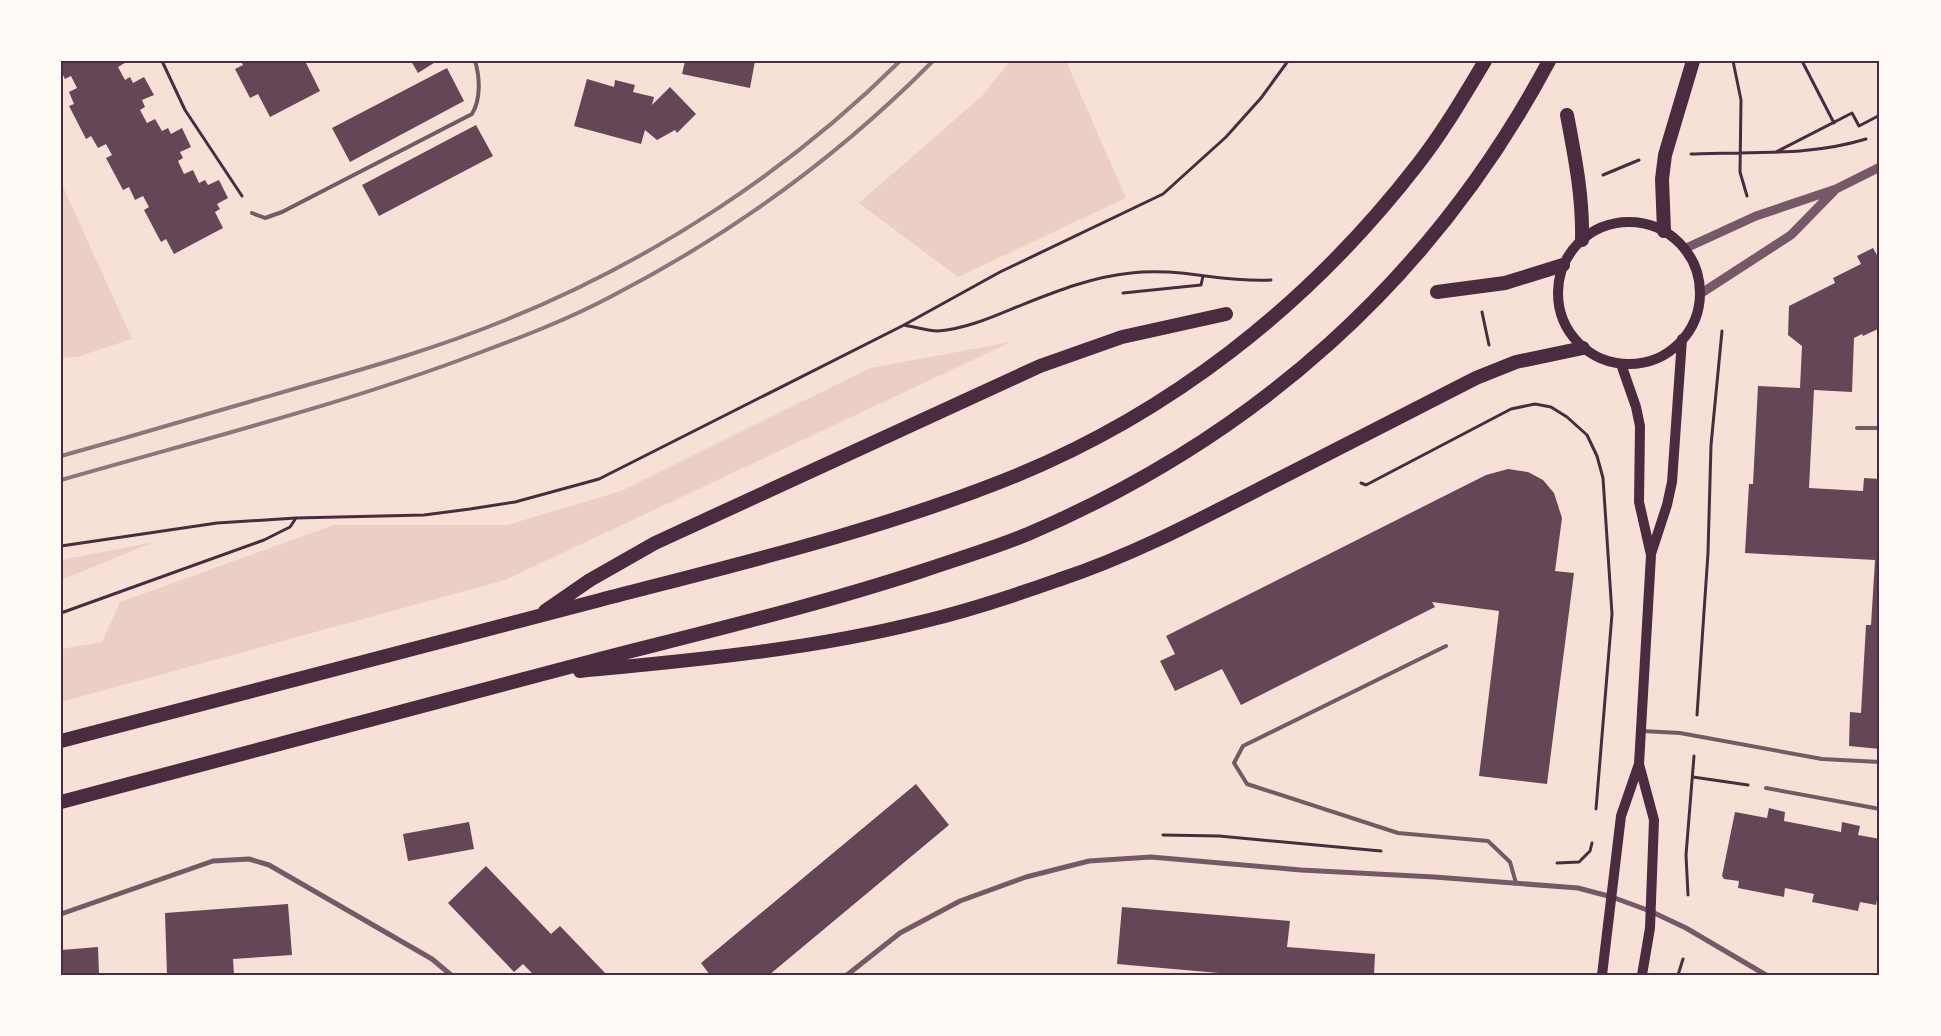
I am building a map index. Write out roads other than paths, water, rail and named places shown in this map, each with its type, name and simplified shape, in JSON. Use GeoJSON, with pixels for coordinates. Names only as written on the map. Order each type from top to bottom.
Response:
{"type":"FeatureCollection","features":[{"type":"Feature","properties":{"kind":"highway"},"geometry":{"type":"LineString","coordinates":[[61,741],[761,558],[928,508],[1002,482],[1067,453],[1124,423],[1177,391],[1222,360],[1275,318],[1371,222],[1420,161],[1485,61]]}},
{"type":"Feature","properties":{"kind":"highway"},"geometry":{"type":"LineString","coordinates":[[61,802],[862,590],[938,566],[1024,535],[1096,503],[1158,470],[1262,400],[1317,356],[1380,297],[1421,253],[1472,187],[1512,127],[1549,61]]}},
{"type":"Feature","properties":{"kind":"highway"},"geometry":{"type":"LineString","coordinates":[[1664,231],[1662,179],[1665,155],[1693,61]]}},
{"type":"Feature","properties":{"kind":"highway"},"geometry":{"type":"LineString","coordinates":[[1567,115],[1583,212],[1582,240]]}},
{"type":"Feature","properties":{"kind":"highway"},"geometry":{"type":"LineString","coordinates":[[1437,292],[1505,283],[1563,265]]}},
{"type":"Feature","properties":{"kind":"highway"},"geometry":{"type":"LineString","coordinates":[[536,616],[590,580],[655,543],[1040,366],[1122,336],[1226,314]]}},
{"type":"Feature","properties":{"kind":"highway"},"geometry":{"type":"LineString","coordinates":[[537,675],[734,656],[836,640],[920,623],[993,602],[1061,580],[1137,549],[1207,516],[1476,378],[1516,362],[1583,348]]}},
{"type":"Feature","properties":{"kind":"main road"},"geometry":{"type":"LineString","coordinates":[[1622,222],[1643,224],[1664,231],[1684,249],[1693,262],[1700,294],[1695,319],[1682,339],[1665,354],[1644,363],[1621,364],[1601,359],[1583,348],[1571,335],[1562,318],[1558,301],[1558,282],[1563,265],[1582,240],[1600,228],[1622,222]]}},
{"type":"Feature","properties":{"kind":"main road"},"geometry":{"type":"LineString","coordinates":[[1602,975],[1621,816],[1639,764],[1651,555],[1672,482],[1682,339]]}},
{"type":"Feature","properties":{"kind":"main road"},"geometry":{"type":"LineString","coordinates":[[1621,364],[1636,407],[1640,426],[1639,502],[1651,555]]}},
{"type":"Feature","properties":{"kind":"main road"},"geometry":{"type":"LineString","coordinates":[[1639,764],[1654,820],[1650,911],[1642,975]]}},
{"type":"Feature","properties":{"kind":"street"},"geometry":{"type":"LineString","coordinates":[[1684,249],[1756,216],[1836,189],[1880,167]]}},
{"type":"Feature","properties":{"kind":"street"},"geometry":{"type":"LineString","coordinates":[[1700,294],[1791,235],[1836,189]]}},
{"type":"Feature","properties":{"kind":"street"},"geometry":{"type":"LineString","coordinates":[[847,975],[900,932],[960,901],[1026,877],[1089,861],[1151,857],[1301,870],[1516,882],[1578,888],[1612,896],[1650,911],[1686,928],[1766,975]]}},
{"type":"Feature","properties":{"kind":"street"},"geometry":{"type":"LineString","coordinates":[[61,914],[213,861],[249,858],[269,865],[298,880],[432,959],[451,975]]}},
{"type":"Feature","properties":{"kind":"lane"},"geometry":{"type":"LineString","coordinates":[[252,213],[265,218],[282,212],[472,114],[477,106],[479,95],[475,61]]}},
{"type":"Feature","properties":{"kind":"lane"},"geometry":{"type":"LineString","coordinates":[[1857,428],[1880,428]]}},
{"type":"Feature","properties":{"kind":"lane"},"geometry":{"type":"LineString","coordinates":[[1446,646],[1242,746],[1234,763],[1247,784],[1398,832],[1488,841],[1510,862],[1516,882]]}},
{"type":"Feature","properties":{"kind":"lane"},"geometry":{"type":"LineString","coordinates":[[1641,730],[1696,737],[1822,759],[1880,762]]}},
{"type":"Feature","properties":{"kind":"lane"},"geometry":{"type":"LineString","coordinates":[[1766,788],[1880,809]]}},
{"type":"Feature","properties":{"kind":"railway"},"geometry":{"type":"LineString","coordinates":[[61,456],[404,356],[508,319],[562,295],[615,269],[717,209],[812,139],[900,61]]}},
{"type":"Feature","properties":{"kind":"railway"},"geometry":{"type":"LineString","coordinates":[[61,480],[374,390],[511,341],[596,304],[699,247],[782,191],[860,130],[933,61]]}}]}
